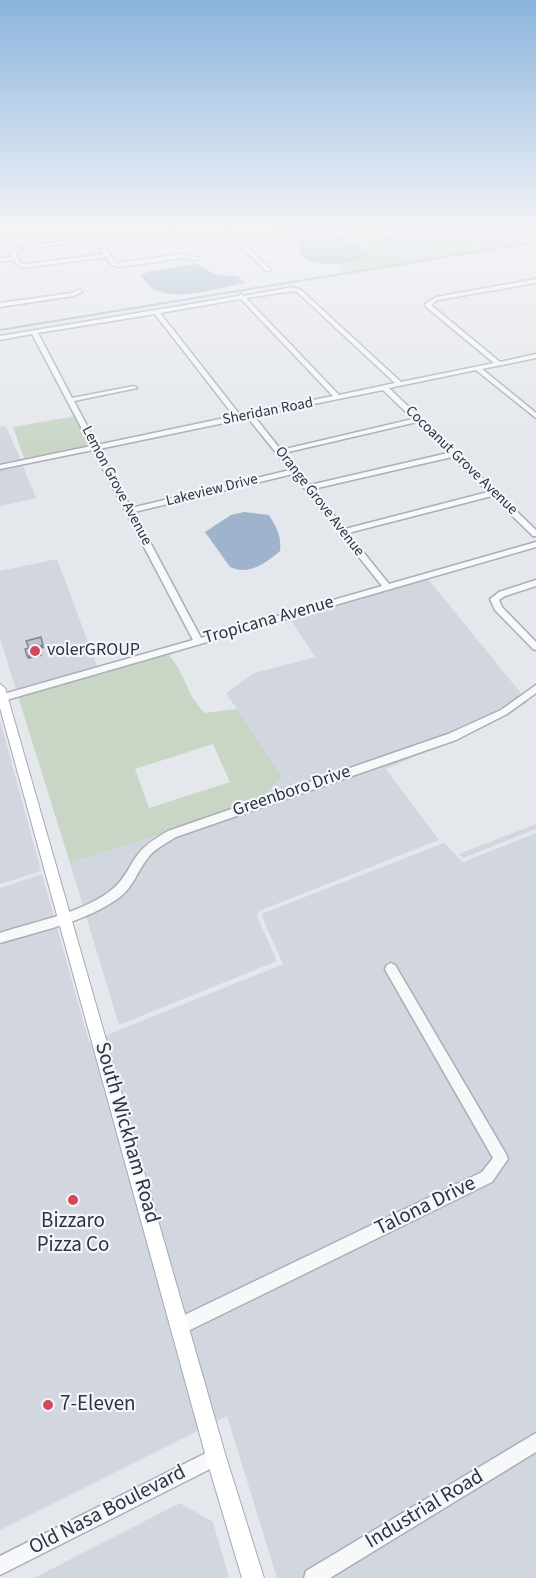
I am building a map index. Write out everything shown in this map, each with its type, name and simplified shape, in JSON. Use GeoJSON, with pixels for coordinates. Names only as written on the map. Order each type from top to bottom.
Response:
{"type":"FeatureCollection","features":[{"type":"Feature","properties":{"kind":"main road","name":"South Wickham Road"},"geometry":{"type":"LineString","coordinates":[[1,693],[216,1457],[253,1578]]}},
{"type":"Feature","properties":{"kind":"street"},"geometry":{"type":"LineString","coordinates":[[0,305],[29,301]]}},
{"type":"Feature","properties":{"kind":"street"},"geometry":{"type":"LineString","coordinates":[[0,338],[215,301]]}},
{"type":"Feature","properties":{"kind":"street"},"geometry":{"type":"LineString","coordinates":[[245,301],[338,398]]}},
{"type":"Feature","properties":{"kind":"street"},"geometry":{"type":"LineString","coordinates":[[309,301],[400,385]]}},
{"type":"Feature","properties":{"kind":"street"},"geometry":{"type":"LineString","coordinates":[[434,301],[427,306],[498,363]]}},
{"type":"Feature","properties":{"kind":"street"},"geometry":{"type":"LineString","coordinates":[[156,311],[239,418]]}},
{"type":"Feature","properties":{"kind":"street","name":"Lemon Grove Avenue"},"geometry":{"type":"LineString","coordinates":[[34,332],[198,641]]}},
{"type":"Feature","properties":{"kind":"street","name":"Sheridan Road"},"geometry":{"type":"LineString","coordinates":[[0,467],[536,356]]}},
{"type":"Feature","properties":{"kind":"street"},"geometry":{"type":"LineString","coordinates":[[478,369],[536,416]]}},
{"type":"Feature","properties":{"kind":"street"},"geometry":{"type":"LineString","coordinates":[[70,400],[134,388]]}},
{"type":"Feature","properties":{"kind":"street","name":"Cocoanut Grove Avenue"},"geometry":{"type":"LineString","coordinates":[[385,388],[536,534]]}},
{"type":"Feature","properties":{"kind":"street","name":"Orange Grove Avenue"},"geometry":{"type":"LineString","coordinates":[[250,416],[387,588]]}},
{"type":"Feature","properties":{"kind":"street"},"geometry":{"type":"LineString","coordinates":[[280,452],[418,420]]}},
{"type":"Feature","properties":{"kind":"street"},"geometry":{"type":"LineString","coordinates":[[308,488],[454,454]]}},
{"type":"Feature","properties":{"kind":"street","name":"Lakeview Drive"},"geometry":{"type":"LineString","coordinates":[[130,511],[295,471]]}},
{"type":"Feature","properties":{"kind":"street"},"geometry":{"type":"LineString","coordinates":[[343,532],[494,493]]}},
{"type":"Feature","properties":{"kind":"street","name":"Tropicana Avenue"},"geometry":{"type":"LineString","coordinates":[[1,693],[198,641],[536,544]]}},
{"type":"Feature","properties":{"kind":"street"},"geometry":{"type":"LineString","coordinates":[[536,584],[502,594],[494,599],[498,608],[536,647]]}},
{"type":"Feature","properties":{"kind":"street","name":"Greenboro Drive"},"geometry":{"type":"LineString","coordinates":[[0,938],[94,906],[117,892],[131,878],[144,854],[172,834],[452,737],[504,712],[536,688]]}},
{"type":"Feature","properties":{"kind":"street","name":"Talona Drive"},"geometry":{"type":"LineString","coordinates":[[180,1326],[487,1177],[501,1159],[391,969]]}},
{"type":"Feature","properties":{"kind":"street","name":"Industrial Road"},"geometry":{"type":"LineString","coordinates":[[313,1578],[536,1442]]}},
{"type":"Feature","properties":{"kind":"street","name":"Old Nasa Boulevard"},"geometry":{"type":"LineString","coordinates":[[0,1566],[216,1457]]}},
{"type":"Feature","properties":{"kind":"shaded area"},"geometry":{"type":"Polygon","coordinates":[[[6,426],[21,461],[0,466],[0,427],[6,426]]]}},
{"type":"Feature","properties":{"kind":"shaded area"},"geometry":{"type":"Polygon","coordinates":[[[22,464],[36,498],[0,506],[0,469],[22,464]]]}},
{"type":"Feature","properties":{"kind":"shaded area"},"geometry":{"type":"Polygon","coordinates":[[[57,559],[99,671],[17,693],[0,638],[0,571],[57,559]]]}},
{"type":"Feature","properties":{"kind":"shaded area"},"geometry":{"type":"Polygon","coordinates":[[[428,579],[528,702],[490,724],[386,769],[439,840],[259,911],[257,916],[277,961],[119,1025],[70,863],[189,825],[282,777],[226,693],[255,673],[315,657],[289,617],[428,579]]]}},
{"type":"Feature","properties":{"kind":"shaded area"},"geometry":{"type":"Polygon","coordinates":[[[0,720],[41,871],[0,884],[0,720]]]}},
{"type":"Feature","properties":{"kind":"shaded area"},"geometry":{"type":"Polygon","coordinates":[[[536,824],[536,829],[463,858],[459,854],[536,824]]]}},
{"type":"Feature","properties":{"kind":"shaded area"},"geometry":{"type":"Polygon","coordinates":[[[536,833],[536,1578],[277,1578],[227,1416],[0,1530],[0,888],[42,874],[89,1042],[283,964],[261,914],[444,843],[463,862],[536,833]]]}},
{"type":"Feature","properties":{"kind":"shaded area"},"geometry":{"type":"Polygon","coordinates":[[[180,1503],[213,1522],[229,1578],[34,1578],[180,1503]]]}},
{"type":"Feature","properties":{"kind":"green space"},"geometry":{"type":"Polygon","coordinates":[[[76,416],[90,446],[25,460],[13,427],[76,416]]]}},
{"type":"Feature","properties":{"kind":"green space"},"geometry":{"type":"Polygon","coordinates":[[[167,652],[179,669],[192,697],[204,713],[237,709],[282,777],[259,799],[189,825],[70,863],[17,693],[167,652]],[[213,744],[135,769],[149,808],[230,782],[213,744]]]}},
{"type":"Feature","properties":{"kind":"water"},"geometry":{"type":"Polygon","coordinates":[[[244,512],[269,515],[278,532],[280,551],[257,567],[244,570],[230,567],[205,532],[231,515],[244,512]]]}},
{"type":"Feature","properties":{"kind":"building","name":"volerGROUP"},"geometry":{"type":"Polygon","coordinates":[[[41,637],[43,645],[39,646],[41,652],[27,656],[25,649],[29,648],[26,641],[41,637]]]}},
{"type":"Feature","properties":{"kind":"waterway"},"geometry":{"type":"LineString","coordinates":[[0,330],[179,301]]}},
{"type":"Feature","properties":{"kind":"place","name":"volerGROUP"},"geometry":{"type":"Point","coordinates":[35,651]}},
{"type":"Feature","properties":{"kind":"place","name":"Bizzaro Pizza Co"},"geometry":{"type":"Point","coordinates":[73,1200]}},
{"type":"Feature","properties":{"kind":"place","name":"7-Eleven"},"geometry":{"type":"Point","coordinates":[48,1405]}}]}
